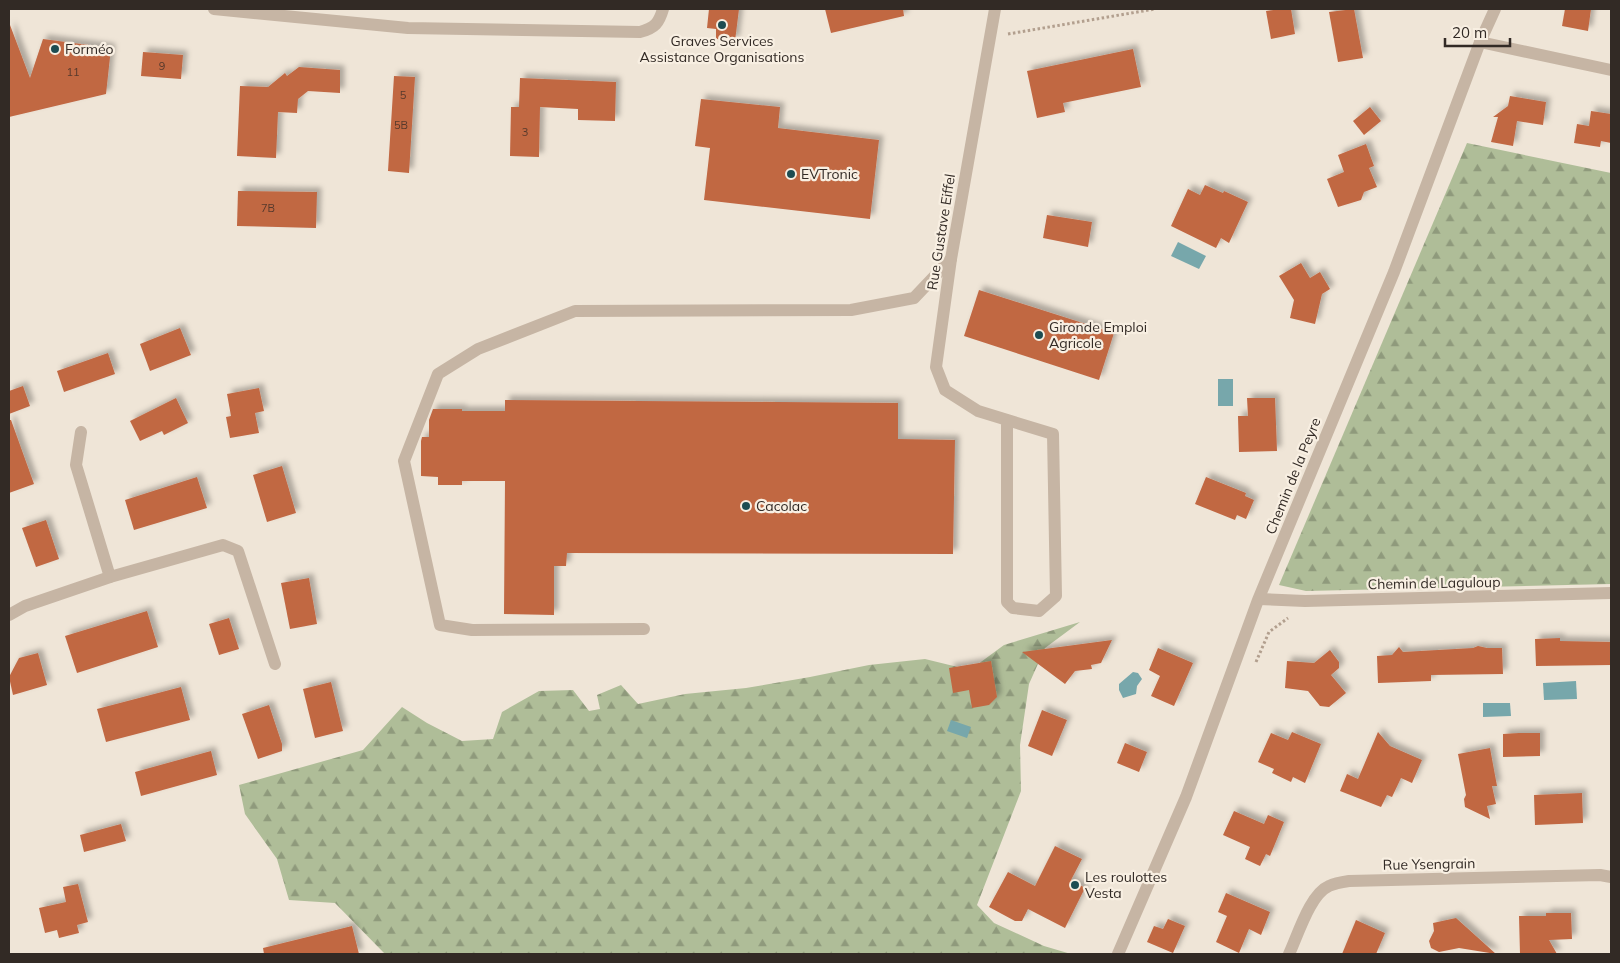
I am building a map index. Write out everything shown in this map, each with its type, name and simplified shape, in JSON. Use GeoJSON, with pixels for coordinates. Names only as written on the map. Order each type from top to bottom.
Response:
{"type":"FeatureCollection","features":[{"type":"Feature","properties":{"kind":"street"},"geometry":{"type":"LineString","coordinates":[[214,9],[408,28],[640,32],[652,29],[659,22],[662,9]]}},
{"type":"Feature","properties":{"kind":"street","name":"Rue Gustave Eiffel"},"geometry":{"type":"LineString","coordinates":[[995,9],[951,259],[936,367],[945,390],[978,411],[1053,434],[1056,596],[1039,611],[1013,608],[1007,602],[1007,420]]}},
{"type":"Feature","properties":{"kind":"street","name":"Chemin de la Peyre"},"geometry":{"type":"LineString","coordinates":[[1118,954],[1186,797],[1258,598],[1394,272],[1480,42],[1495,9]]}},
{"type":"Feature","properties":{"kind":"street"},"geometry":{"type":"LineString","coordinates":[[1480,42],[1611,70]]}},
{"type":"Feature","properties":{"kind":"street"},"geometry":{"type":"LineString","coordinates":[[644,629],[472,630],[440,625],[404,461],[438,374],[478,348],[575,311],[851,310],[914,298],[951,259]]}},
{"type":"Feature","properties":{"kind":"street"},"geometry":{"type":"LineString","coordinates":[[81,432],[76,465],[110,578]]}},
{"type":"Feature","properties":{"kind":"street"},"geometry":{"type":"LineString","coordinates":[[9,615],[25,606],[110,578],[223,545],[238,551],[275,664]]}},
{"type":"Feature","properties":{"kind":"street","name":"Chemin de Laguloup"},"geometry":{"type":"LineString","coordinates":[[1258,598],[1305,601],[1611,593]]}},
{"type":"Feature","properties":{"kind":"street","name":"Rue Ysengrain"},"geometry":{"type":"LineString","coordinates":[[1289,954],[1318,894],[1328,886],[1337,883],[1349,881],[1600,875],[1611,877]]}},
{"type":"Feature","properties":{"kind":"path"},"geometry":{"type":"LineString","coordinates":[[990,37],[1155,9]]}},
{"type":"Feature","properties":{"kind":"green space"},"geometry":{"type":"Polygon","coordinates":[[[1467,143],[1611,173],[1611,584],[1306,591],[1279,585],[1467,143]]]}},
{"type":"Feature","properties":{"kind":"green space"},"geometry":{"type":"Polygon","coordinates":[[[1080,622],[1045,648],[1029,684],[1020,745],[1021,791],[977,905],[994,923],[1044,946],[1071,954],[385,954],[335,903],[289,900],[277,859],[245,814],[239,785],[363,750],[402,707],[427,723],[462,741],[493,739],[502,712],[539,691],[573,690],[589,711],[600,709],[597,695],[621,685],[638,704],[685,694],[746,688],[869,665],[925,659],[970,670],[1004,645],[1080,622]]]}},
{"type":"Feature","properties":{"kind":"water"},"geometry":{"type":"Polygon","coordinates":[[[1178,242],[1206,256],[1199,269],[1171,256],[1178,242]]]}},
{"type":"Feature","properties":{"kind":"water"},"geometry":{"type":"Polygon","coordinates":[[[1218,379],[1233,379],[1233,406],[1218,406],[1218,379]]]}},
{"type":"Feature","properties":{"kind":"water"},"geometry":{"type":"Polygon","coordinates":[[[1133,672],[1138,673],[1142,679],[1137,686],[1136,694],[1123,698],[1119,690],[1119,684],[1133,672]]]}},
{"type":"Feature","properties":{"kind":"water"},"geometry":{"type":"Polygon","coordinates":[[[1576,681],[1577,699],[1544,700],[1543,683],[1576,681]]]}},
{"type":"Feature","properties":{"kind":"water"},"geometry":{"type":"Polygon","coordinates":[[[1483,703],[1510,703],[1511,716],[1483,717],[1483,703]]]}},
{"type":"Feature","properties":{"kind":"water"},"geometry":{"type":"Polygon","coordinates":[[[951,720],[971,727],[967,738],[947,731],[951,720]]]}},
{"type":"Feature","properties":{"kind":"building","name":"Graves Services Assistance Organisations"},"geometry":{"type":"Polygon","coordinates":[[[709,9],[739,9],[735,41],[716,39],[716,29],[707,28],[709,9]]]}},
{"type":"Feature","properties":{"kind":"building"},"geometry":{"type":"Polygon","coordinates":[[[825,9],[903,9],[904,16],[831,33],[825,9]]]}},
{"type":"Feature","properties":{"kind":"building"},"geometry":{"type":"Polygon","coordinates":[[[1291,9],[1295,34],[1271,39],[1266,11],[1291,9]]]}},
{"type":"Feature","properties":{"kind":"building"},"geometry":{"type":"Polygon","coordinates":[[[1354,9],[1363,58],[1338,62],[1329,12],[1354,9]]]}},
{"type":"Feature","properties":{"kind":"building"},"geometry":{"type":"Polygon","coordinates":[[[1565,9],[1591,9],[1588,31],[1562,26],[1565,9]]]}},
{"type":"Feature","properties":{"kind":"building"},"geometry":{"type":"Polygon","coordinates":[[[10,25],[30,78],[43,39],[111,48],[106,94],[9,117],[10,25]]]}},
{"type":"Feature","properties":{"kind":"building"},"geometry":{"type":"Polygon","coordinates":[[[1133,49],[1141,87],[1063,103],[1065,112],[1037,118],[1027,71],[1133,49]]]}},
{"type":"Feature","properties":{"kind":"building"},"geometry":{"type":"Polygon","coordinates":[[[143,52],[183,55],[181,79],[141,76],[143,52]]]}},
{"type":"Feature","properties":{"kind":"building"},"geometry":{"type":"Polygon","coordinates":[[[299,67],[340,70],[340,93],[308,91],[298,99],[297,113],[278,112],[276,158],[237,156],[240,86],[268,87],[285,73],[287,76],[299,67]]]}},
{"type":"Feature","properties":{"kind":"building"},"geometry":{"type":"Polygon","coordinates":[[[394,76],[415,77],[409,173],[388,171],[394,76]]]}},
{"type":"Feature","properties":{"kind":"building"},"geometry":{"type":"Polygon","coordinates":[[[520,78],[616,82],[615,121],[578,120],[578,109],[540,107],[539,157],[510,156],[511,107],[519,107],[520,78]]]}},
{"type":"Feature","properties":{"kind":"building"},"geometry":{"type":"Polygon","coordinates":[[[1510,96],[1546,102],[1543,125],[1517,121],[1513,146],[1491,142],[1498,117],[1493,117],[1508,106],[1510,96]]]}},
{"type":"Feature","properties":{"kind":"building","name":"EVTronic"},"geometry":{"type":"Polygon","coordinates":[[[701,99],[780,107],[778,128],[879,140],[870,219],[704,200],[710,148],[695,146],[701,99]]]}},
{"type":"Feature","properties":{"kind":"building"},"geometry":{"type":"Polygon","coordinates":[[[1370,107],[1381,121],[1364,135],[1353,121],[1370,107]]]}},
{"type":"Feature","properties":{"kind":"building"},"geometry":{"type":"Polygon","coordinates":[[[1591,111],[1611,114],[1611,143],[1601,141],[1600,147],[1574,143],[1577,124],[1589,126],[1591,111]]]}},
{"type":"Feature","properties":{"kind":"building"},"geometry":{"type":"Polygon","coordinates":[[[1366,144],[1374,166],[1369,168],[1377,187],[1364,192],[1361,200],[1338,207],[1327,179],[1344,172],[1338,155],[1366,144]]]}},
{"type":"Feature","properties":{"kind":"building"},"geometry":{"type":"Polygon","coordinates":[[[1205,185],[1248,202],[1229,243],[1221,238],[1216,248],[1171,226],[1188,189],[1200,195],[1205,185]]]}},
{"type":"Feature","properties":{"kind":"building"},"geometry":{"type":"Polygon","coordinates":[[[238,191],[317,192],[316,228],[237,226],[238,191]]]}},
{"type":"Feature","properties":{"kind":"building"},"geometry":{"type":"Polygon","coordinates":[[[1047,215],[1092,222],[1088,247],[1043,238],[1047,215]]]}},
{"type":"Feature","properties":{"kind":"building"},"geometry":{"type":"Polygon","coordinates":[[[1301,263],[1310,278],[1320,272],[1330,289],[1322,294],[1315,324],[1290,318],[1294,300],[1279,276],[1301,263]]]}},
{"type":"Feature","properties":{"kind":"building","name":"Gironde Emploi Agricole"},"geometry":{"type":"Polygon","coordinates":[[[979,290],[1114,333],[1099,380],[964,336],[979,290]]]}},
{"type":"Feature","properties":{"kind":"building"},"geometry":{"type":"Polygon","coordinates":[[[180,328],[191,355],[150,371],[140,344],[180,328]]]}},
{"type":"Feature","properties":{"kind":"building"},"geometry":{"type":"Polygon","coordinates":[[[108,353],[115,374],[64,392],[57,371],[108,353]]]}},
{"type":"Feature","properties":{"kind":"building"},"geometry":{"type":"Polygon","coordinates":[[[23,386],[30,406],[9,414],[9,391],[23,386]]]}},
{"type":"Feature","properties":{"kind":"building"},"geometry":{"type":"Polygon","coordinates":[[[259,388],[264,411],[255,413],[259,433],[230,438],[226,417],[231,416],[227,394],[259,388]]]}},
{"type":"Feature","properties":{"kind":"building"},"geometry":{"type":"Polygon","coordinates":[[[176,398],[188,423],[164,435],[162,431],[140,441],[130,421],[176,398]]]}},
{"type":"Feature","properties":{"kind":"building"},"geometry":{"type":"Polygon","coordinates":[[[1247,398],[1275,398],[1277,451],[1239,452],[1238,416],[1248,416],[1247,398]]]}},
{"type":"Feature","properties":{"kind":"building","name":"Cacolac"},"geometry":{"type":"Polygon","coordinates":[[[505,400],[898,403],[898,439],[955,440],[953,554],[567,553],[566,566],[554,566],[554,615],[504,614],[505,481],[462,481],[462,485],[438,485],[438,477],[421,476],[421,441],[422,437],[429,437],[429,420],[433,409],[505,411],[505,400]]]}},
{"type":"Feature","properties":{"kind":"building"},"geometry":{"type":"Polygon","coordinates":[[[9,420],[11,420],[34,484],[9,493],[9,420]]]}},
{"type":"Feature","properties":{"kind":"building"},"geometry":{"type":"Polygon","coordinates":[[[282,466],[296,513],[267,522],[253,475],[282,466]]]}},
{"type":"Feature","properties":{"kind":"building"},"geometry":{"type":"Polygon","coordinates":[[[197,477],[207,508],[134,530],[125,500],[197,477]]]}},
{"type":"Feature","properties":{"kind":"building"},"geometry":{"type":"Polygon","coordinates":[[[1206,477],[1246,493],[1245,496],[1254,500],[1246,519],[1237,515],[1235,520],[1195,504],[1206,477]]]}},
{"type":"Feature","properties":{"kind":"building"},"geometry":{"type":"Polygon","coordinates":[[[46,520],[59,559],[36,567],[22,528],[46,520]]]}},
{"type":"Feature","properties":{"kind":"building"},"geometry":{"type":"Polygon","coordinates":[[[309,578],[317,624],[290,629],[281,583],[309,578]]]}},
{"type":"Feature","properties":{"kind":"building"},"geometry":{"type":"Polygon","coordinates":[[[147,611],[158,647],[77,673],[65,636],[147,611]]]}},
{"type":"Feature","properties":{"kind":"building"},"geometry":{"type":"Polygon","coordinates":[[[229,618],[239,649],[219,655],[209,624],[229,618]]]}},
{"type":"Feature","properties":{"kind":"building"},"geometry":{"type":"Polygon","coordinates":[[[1560,638],[1560,641],[1611,642],[1611,665],[1536,666],[1535,639],[1560,638]]]}},
{"type":"Feature","properties":{"kind":"building"},"geometry":{"type":"Polygon","coordinates":[[[1112,640],[1101,663],[1091,665],[1092,669],[1075,671],[1065,684],[1022,652],[1112,640]]]}},
{"type":"Feature","properties":{"kind":"building"},"geometry":{"type":"Polygon","coordinates":[[[1478,646],[1502,648],[1503,674],[1431,675],[1431,681],[1378,683],[1377,656],[1392,655],[1399,647],[1403,652],[1473,648],[1478,646]]]}},
{"type":"Feature","properties":{"kind":"building"},"geometry":{"type":"Polygon","coordinates":[[[1158,648],[1193,663],[1174,706],[1151,696],[1160,676],[1149,670],[1158,648]]]}},
{"type":"Feature","properties":{"kind":"building"},"geometry":{"type":"Polygon","coordinates":[[[1330,650],[1339,662],[1339,668],[1331,675],[1346,693],[1329,707],[1320,706],[1308,691],[1285,688],[1287,661],[1314,663],[1330,650]]]}},
{"type":"Feature","properties":{"kind":"building"},"geometry":{"type":"Polygon","coordinates":[[[38,653],[47,685],[13,695],[9,677],[19,658],[38,653]]]}},
{"type":"Feature","properties":{"kind":"building"},"geometry":{"type":"Polygon","coordinates":[[[991,661],[997,697],[989,705],[972,708],[969,690],[953,693],[949,668],[991,661]]]}},
{"type":"Feature","properties":{"kind":"building"},"geometry":{"type":"Polygon","coordinates":[[[331,682],[343,731],[315,738],[303,689],[331,682]]]}},
{"type":"Feature","properties":{"kind":"building"},"geometry":{"type":"Polygon","coordinates":[[[181,687],[190,720],[106,742],[97,709],[181,687]]]}},
{"type":"Feature","properties":{"kind":"building"},"geometry":{"type":"Polygon","coordinates":[[[269,705],[282,744],[282,751],[258,759],[242,714],[269,705]]]}},
{"type":"Feature","properties":{"kind":"building"},"geometry":{"type":"Polygon","coordinates":[[[1042,710],[1067,720],[1052,756],[1028,746],[1042,710]]]}},
{"type":"Feature","properties":{"kind":"building"},"geometry":{"type":"Polygon","coordinates":[[[1292,732],[1321,744],[1305,783],[1293,777],[1291,782],[1272,773],[1274,769],[1258,762],[1271,733],[1288,740],[1292,732]]]}},
{"type":"Feature","properties":{"kind":"building"},"geometry":{"type":"Polygon","coordinates":[[[1378,732],[1390,746],[1422,760],[1412,783],[1401,778],[1392,797],[1387,795],[1381,807],[1340,791],[1347,774],[1358,779],[1378,732]]]}},
{"type":"Feature","properties":{"kind":"building"},"geometry":{"type":"Polygon","coordinates":[[[1540,733],[1540,756],[1503,757],[1503,734],[1540,733]]]}},
{"type":"Feature","properties":{"kind":"building"},"geometry":{"type":"Polygon","coordinates":[[[1125,743],[1147,752],[1139,772],[1117,763],[1125,743]]]}},
{"type":"Feature","properties":{"kind":"building"},"geometry":{"type":"Polygon","coordinates":[[[1490,748],[1497,786],[1492,786],[1496,804],[1487,806],[1490,819],[1465,807],[1464,799],[1466,795],[1458,754],[1490,748]]]}},
{"type":"Feature","properties":{"kind":"building"},"geometry":{"type":"Polygon","coordinates":[[[211,751],[217,775],[141,796],[135,772],[211,751]]]}},
{"type":"Feature","properties":{"kind":"building"},"geometry":{"type":"Polygon","coordinates":[[[1582,793],[1583,823],[1535,825],[1534,795],[1582,793]]]}},
{"type":"Feature","properties":{"kind":"building"},"geometry":{"type":"Polygon","coordinates":[[[1234,811],[1264,824],[1268,815],[1284,822],[1270,856],[1266,854],[1260,866],[1245,859],[1250,847],[1223,835],[1234,811]]]}},
{"type":"Feature","properties":{"kind":"building"},"geometry":{"type":"Polygon","coordinates":[[[121,824],[126,841],[84,852],[80,835],[121,824]]]}},
{"type":"Feature","properties":{"kind":"building"},"geometry":{"type":"Polygon","coordinates":[[[1055,846],[1082,859],[1071,880],[1085,888],[1065,928],[1028,909],[1022,921],[1015,921],[989,907],[1008,872],[1035,886],[1055,846]]]}},
{"type":"Feature","properties":{"kind":"building"},"geometry":{"type":"Polygon","coordinates":[[[78,884],[88,922],[77,925],[79,933],[59,938],[57,930],[45,933],[39,908],[66,902],[63,887],[78,884]]]}},
{"type":"Feature","properties":{"kind":"building"},"geometry":{"type":"Polygon","coordinates":[[[1226,893],[1270,912],[1261,935],[1249,929],[1239,953],[1216,942],[1227,916],[1218,912],[1226,893]]]}},
{"type":"Feature","properties":{"kind":"building"},"geometry":{"type":"Polygon","coordinates":[[[1546,913],[1571,913],[1572,939],[1549,940],[1557,954],[1520,954],[1519,916],[1546,916],[1546,913]]]}},
{"type":"Feature","properties":{"kind":"building"},"geometry":{"type":"Polygon","coordinates":[[[1456,918],[1496,954],[1459,948],[1439,952],[1431,948],[1429,941],[1434,931],[1433,923],[1456,918]]]}},
{"type":"Feature","properties":{"kind":"building"},"geometry":{"type":"Polygon","coordinates":[[[1168,919],[1185,926],[1173,953],[1147,942],[1154,926],[1163,929],[1168,919]]]}},
{"type":"Feature","properties":{"kind":"building"},"geometry":{"type":"Polygon","coordinates":[[[1356,920],[1385,933],[1376,954],[1342,954],[1356,920]]]}},
{"type":"Feature","properties":{"kind":"building"},"geometry":{"type":"Polygon","coordinates":[[[352,926],[359,954],[264,954],[263,948],[352,926]]]}},
{"type":"Feature","properties":{"kind":"place","name":"Graves Services Assistance Organisations"},"geometry":{"type":"Point","coordinates":[722,25]}},
{"type":"Feature","properties":{"kind":"place","name":"Forméo"},"geometry":{"type":"Point","coordinates":[55,49]}},
{"type":"Feature","properties":{"kind":"place","name":"EVTronic"},"geometry":{"type":"Point","coordinates":[791,174]}},
{"type":"Feature","properties":{"kind":"place","name":"Gironde Emploi Agricole"},"geometry":{"type":"Point","coordinates":[1039,335]}},
{"type":"Feature","properties":{"kind":"place","name":"Cacolac"},"geometry":{"type":"Point","coordinates":[746,506]}},
{"type":"Feature","properties":{"kind":"place","name":"Les roulottes Vesta"},"geometry":{"type":"Point","coordinates":[1075,885]}}]}
